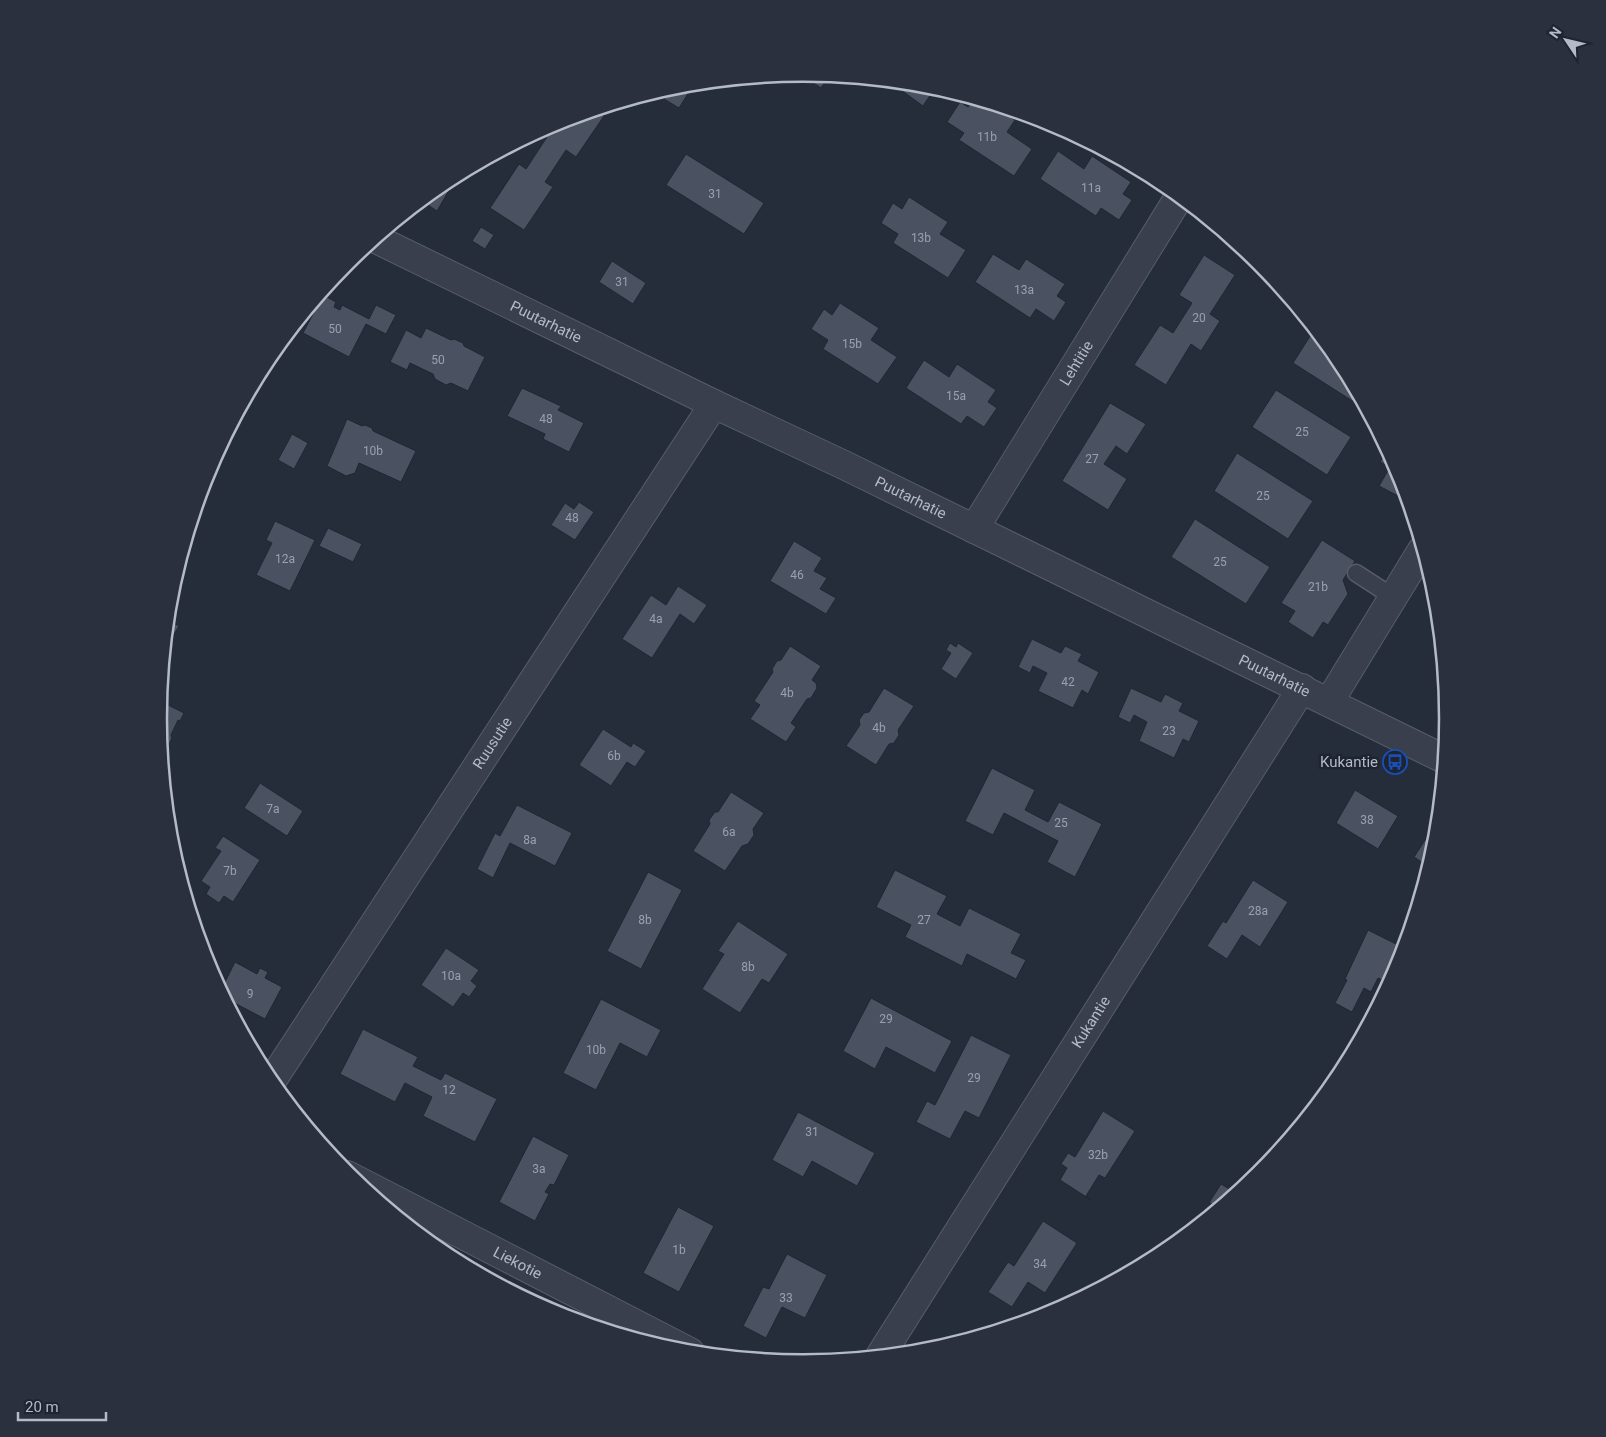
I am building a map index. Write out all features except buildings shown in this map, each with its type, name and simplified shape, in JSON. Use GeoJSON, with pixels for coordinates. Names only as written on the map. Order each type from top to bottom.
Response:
{"type":"FeatureCollection","features":[{"type":"Feature","properties":{"kind":"street","name":"Lehtitie"},"geometry":{"type":"LineString","coordinates":[[974,529],[1175,203]]}},
{"type":"Feature","properties":{"kind":"street","name":"Puutarhatie"},"geometry":{"type":"LineString","coordinates":[[382,242],[1302,688],[1438,756]]}},
{"type":"Feature","properties":{"kind":"street","name":"Ruusutie"},"geometry":{"type":"LineString","coordinates":[[276,1075],[714,404]]}},
{"type":"Feature","properties":{"kind":"street"},"geometry":{"type":"LineString","coordinates":[[1329,702],[1418,557]]}},
{"type":"Feature","properties":{"kind":"street","name":"Kukantie"},"geometry":{"type":"LineString","coordinates":[[884,1349],[1302,688]]}},
{"type":"Feature","properties":{"kind":"street","name":"Liekotie"},"geometry":{"type":"LineString","coordinates":[[377,1191],[664,1339]]}},
{"type":"Feature","properties":{"kind":"lane"},"geometry":{"type":"LineString","coordinates":[[1356,573],[1393,597]]}},
{"type":"Feature","properties":{"kind":"place","name":"Kukantie"},"geometry":{"type":"Point","coordinates":[1395,762]}}]}
